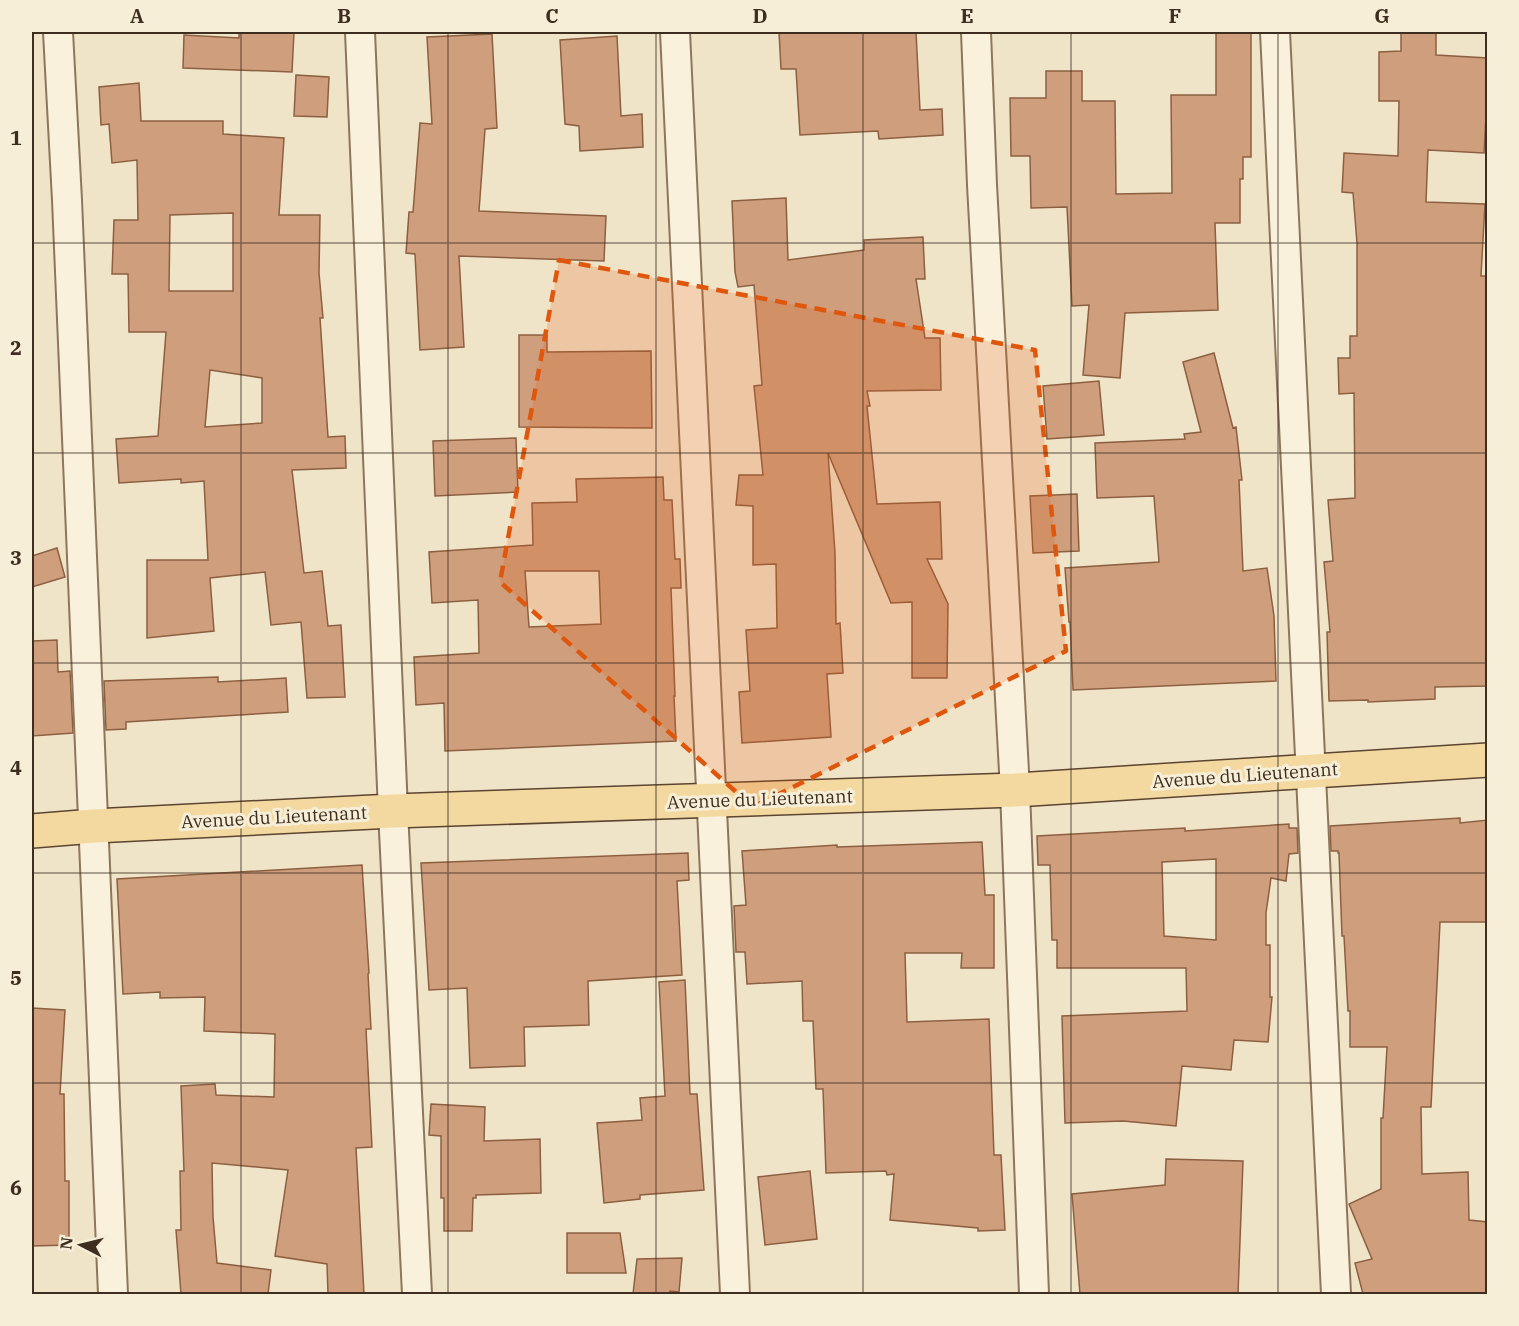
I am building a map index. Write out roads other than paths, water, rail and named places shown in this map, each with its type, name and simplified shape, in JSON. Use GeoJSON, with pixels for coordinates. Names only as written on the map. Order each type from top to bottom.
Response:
{"type":"FeatureCollection","features":[{"type":"Feature","properties":{"kind":"main road","name":"Avenue du Lieutenant"},"geometry":{"type":"LineString","coordinates":[[32,831],[393,811],[1015,790],[1488,760]]}},
{"type":"Feature","properties":{"kind":"street"},"geometry":{"type":"LineString","coordinates":[[57,32],[67,200],[112,1294]]}},
{"type":"Feature","properties":{"kind":"street"},"geometry":{"type":"LineString","coordinates":[[360,32],[393,811],[417,1294]]}},
{"type":"Feature","properties":{"kind":"street"},"geometry":{"type":"LineString","coordinates":[[675,32],[735,1294]]}},
{"type":"Feature","properties":{"kind":"street"},"geometry":{"type":"LineString","coordinates":[[976,32],[983,208],[1015,790],[1034,1294]]}},
{"type":"Feature","properties":{"kind":"street"},"geometry":{"type":"LineString","coordinates":[[1275,32],[1336,1294]]}}]}
